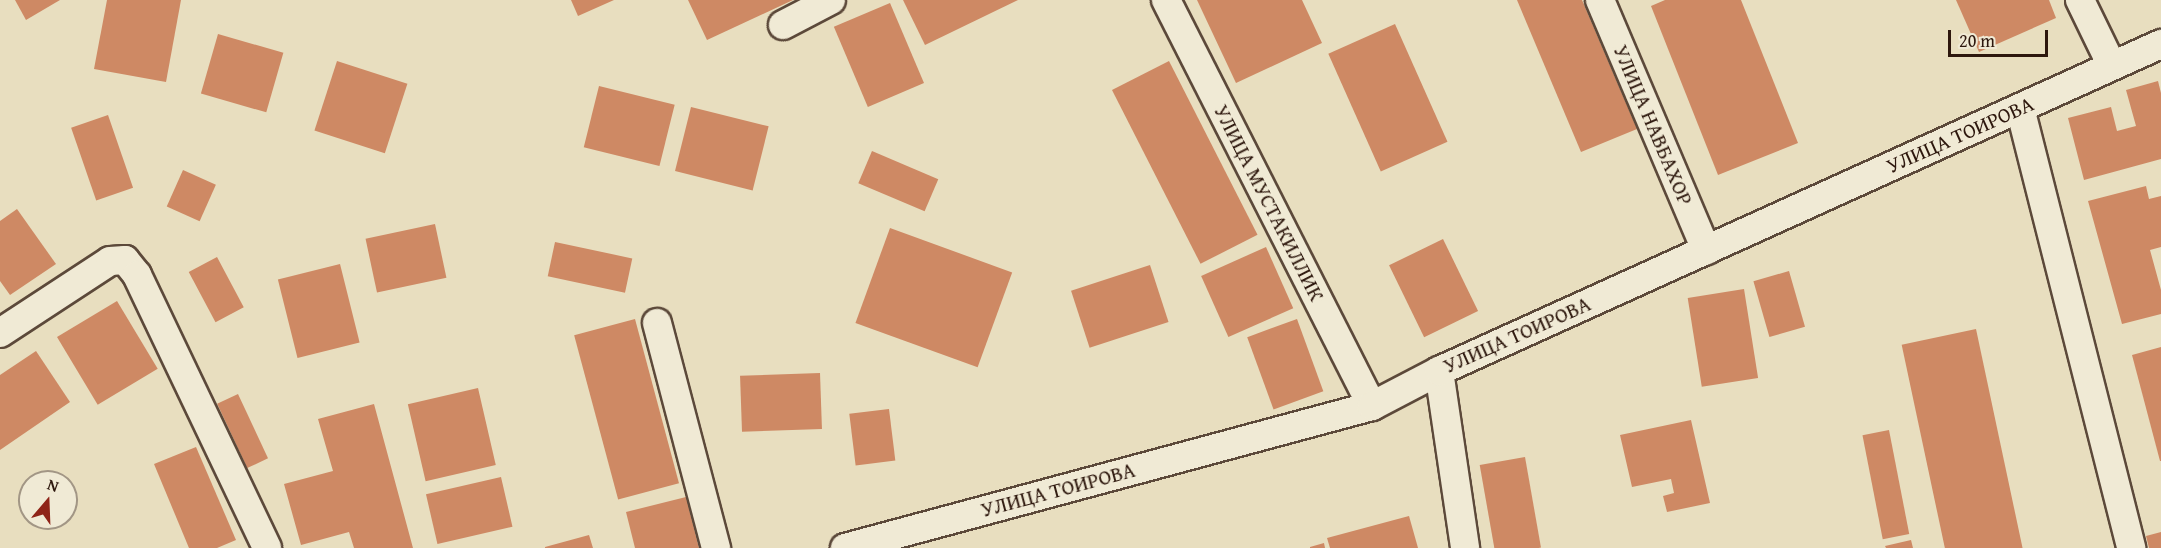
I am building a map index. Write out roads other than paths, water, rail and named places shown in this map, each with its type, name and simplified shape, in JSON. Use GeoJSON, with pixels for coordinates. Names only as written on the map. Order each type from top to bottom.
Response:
{"type":"FeatureCollection","features":[{"type":"Feature","properties":{"kind":"street"},"geometry":{"type":"LineString","coordinates":[[783,25],[831,0]]}},
{"type":"Feature","properties":{"kind":"street","name":"УЛИЦА МУСТАКИЛЛИК"},"geometry":{"type":"LineString","coordinates":[[1166,0],[1372,406]]}},
{"type":"Feature","properties":{"kind":"street","name":"УЛИЦА НАВБАХОР"},"geometry":{"type":"LineString","coordinates":[[1600,0],[1706,250]]}},
{"type":"Feature","properties":{"kind":"street"},"geometry":{"type":"LineString","coordinates":[[2080,0],[2112,66]]}},
{"type":"Feature","properties":{"kind":"street","name":"УЛИЦА ТОИРОВА"},"geometry":{"type":"LineString","coordinates":[[845,548],[1372,406],[1439,370],[2161,44]]}},
{"type":"Feature","properties":{"kind":"street"},"geometry":{"type":"LineString","coordinates":[[2020,108],[2131,548]]}},
{"type":"Feature","properties":{"kind":"street"},"geometry":{"type":"LineString","coordinates":[[0,333],[110,261],[125,260],[137,275],[267,548]]}},
{"type":"Feature","properties":{"kind":"street"},"geometry":{"type":"LineString","coordinates":[[657,323],[716,548]]}},
{"type":"Feature","properties":{"kind":"street"},"geometry":{"type":"LineString","coordinates":[[1439,370],[1465,548]]}}]}
